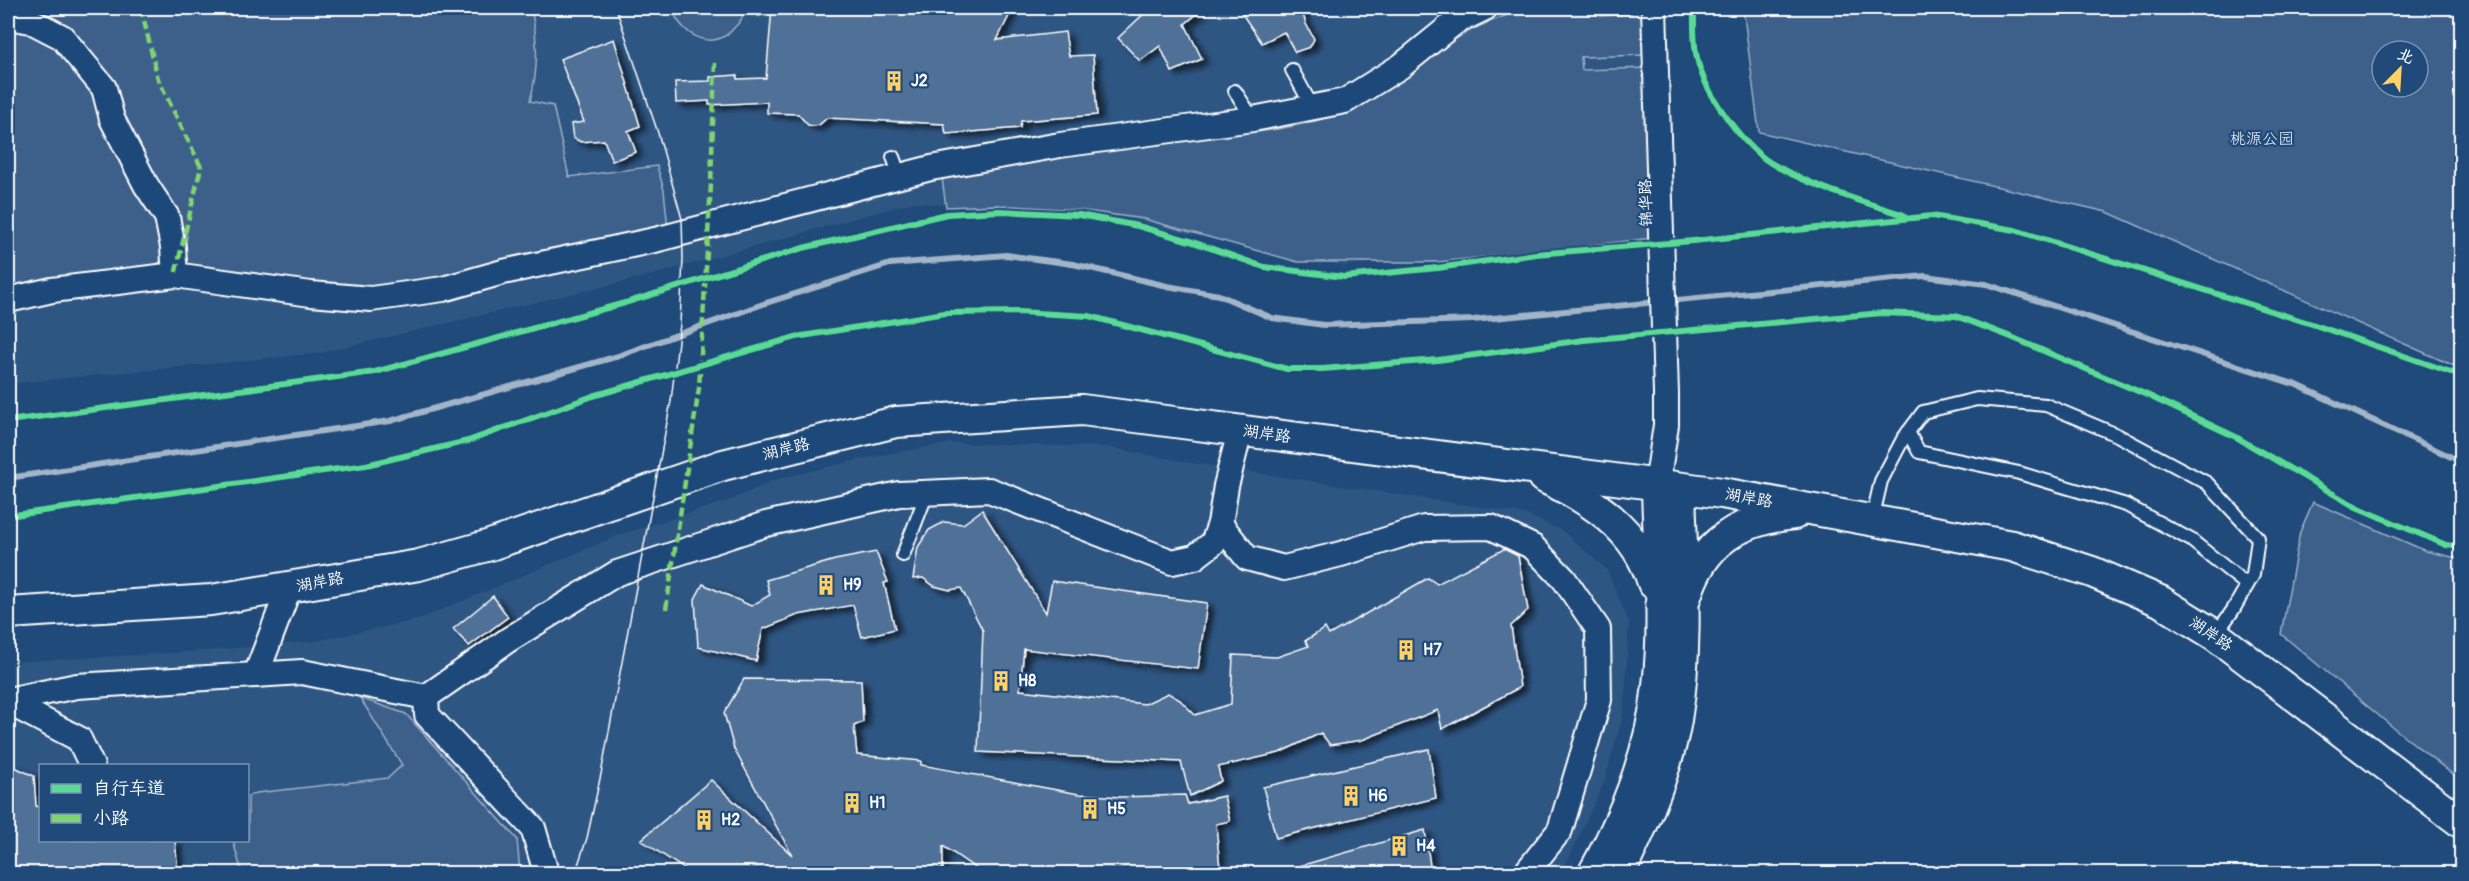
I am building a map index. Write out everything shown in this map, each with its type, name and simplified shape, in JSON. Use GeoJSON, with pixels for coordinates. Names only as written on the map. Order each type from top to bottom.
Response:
{"type":"FeatureCollection","features":[{"type":"Feature","properties":{"kind":"street"},"geometry":{"type":"LineString","coordinates":[[8,300],[52,290],[175,275],[311,294],[370,298],[442,289],[503,272],[655,240],[896,166],[931,168],[1060,145],[1253,119],[1345,101],[1401,66],[1457,15],[1485,8]]}},
{"type":"Feature","properties":{"kind":"street","name":"锦华路"},"geometry":{"type":"LineString","coordinates":[[1654,8],[1669,486]]}},
{"type":"Feature","properties":{"kind":"street"},"geometry":{"type":"LineString","coordinates":[[8,17],[31,21],[62,37],[81,57],[104,88],[112,119],[146,185],[167,217],[173,247],[175,275]]}},
{"type":"Feature","properties":{"kind":"street","name":"湖岸路"},"geometry":{"type":"LineString","coordinates":[[8,613],[211,600],[419,565],[490,545],[723,465],[896,422],[1082,410],[1669,486],[2012,546],[2092,572],[2160,601],[2215,635],[2462,823]]}},
{"type":"Feature","properties":{"kind":"street"},"geometry":{"type":"LineString","coordinates":[[8,701],[77,686],[302,672],[426,697],[508,640],[617,573],[765,524],[899,494],[990,490],[1172,562],[1195,557],[1213,543],[1220,524],[1226,486],[1240,431]]}},
{"type":"Feature","properties":{"kind":"street"},"geometry":{"type":"LineString","coordinates":[[1524,468],[1599,509],[1622,529],[1641,552],[1671,606],[1683,662],[1676,722],[1658,786],[1619,873]]}},
{"type":"Feature","properties":{"kind":"street"},"geometry":{"type":"LineString","coordinates":[[1593,873],[1615,833],[1638,778],[1649,736],[1671,606],[1669,486]]}},
{"type":"Feature","properties":{"kind":"street"},"geometry":{"type":"LineString","coordinates":[[1671,606],[1708,553],[1724,536],[1740,526],[1759,519],[1782,515],[1827,512]]}},
{"type":"Feature","properties":{"kind":"street"},"geometry":{"type":"LineString","coordinates":[[1220,524],[1247,558],[1284,568],[1341,554],[1424,528],[1491,527],[1533,547],[1564,579],[1598,629],[1599,700],[1560,830],[1526,873]]}},
{"type":"Feature","properties":{"kind":"street"},"geometry":{"type":"LineString","coordinates":[[256,675],[289,588]]}},
{"type":"Feature","properties":{"kind":"street"},"geometry":{"type":"LineString","coordinates":[[426,697],[427,716],[533,828],[545,869],[543,873]]}},
{"type":"Feature","properties":{"kind":"street"},"geometry":{"type":"LineString","coordinates":[[8,701],[79,739],[92,764]]}},
{"type":"Feature","properties":{"kind":"lane"},"geometry":{"type":"LineString","coordinates":[[1292,70],[1313,108]]}},
{"type":"Feature","properties":{"kind":"lane"},"geometry":{"type":"LineString","coordinates":[[1235,91],[1253,119]]}},
{"type":"Feature","properties":{"kind":"lane"},"geometry":{"type":"LineString","coordinates":[[1872,520],[1881,481],[1908,432],[1923,412],[1977,399],[2046,405],[2117,435],[2207,483],[2258,538],[2253,575],[2215,635]]}},
{"type":"Feature","properties":{"kind":"lane"},"geometry":{"type":"LineString","coordinates":[[1908,432],[1919,452],[2019,473],[2126,505],[2191,540],[2247,585]]}},
{"type":"Feature","properties":{"kind":"lane"},"geometry":{"type":"LineString","coordinates":[[903,555],[927,493]]}},
{"type":"Feature","properties":{"kind":"shaded area"},"geometry":{"type":"Polygon","coordinates":[[[8,8],[1640,8],[1647,230],[1344,266],[1169,230],[914,202],[648,276],[320,353],[8,384],[8,8]]]}},
{"type":"Feature","properties":{"kind":"shaded area"},"geometry":{"type":"Polygon","coordinates":[[[950,443],[1107,447],[1186,462],[1525,514],[1563,531],[1607,570],[1629,622],[1624,712],[1605,780],[1562,873],[8,874],[8,662],[205,651],[316,641],[417,620],[622,534],[731,500],[774,480],[861,459],[950,443]]]}},
{"type":"Feature","properties":{"kind":"green space"},"geometry":{"type":"Polygon","coordinates":[[[8,8],[531,8],[536,54],[530,101],[553,106],[569,177],[657,166],[664,190],[668,229],[405,284],[359,289],[259,274],[210,270],[188,264],[183,257],[187,236],[157,193],[95,60],[8,8]]]}},
{"type":"Feature","properties":{"kind":"green space"},"geometry":{"type":"Polygon","coordinates":[[[672,8],[745,8],[740,21],[725,36],[716,40],[707,40],[689,33],[682,26],[672,8]]]}},
{"type":"Feature","properties":{"kind":"green space"},"geometry":{"type":"Polygon","coordinates":[[[1526,8],[1600,8],[1601,16],[1631,14],[1631,8],[1644,8],[1646,55],[1581,57],[1582,70],[1647,68],[1653,238],[1438,262],[1298,262],[1144,219],[1079,210],[996,205],[946,207],[942,178],[1134,146],[1258,132],[1305,124],[1328,117],[1379,95],[1464,34],[1526,8]]]}},
{"type":"Feature","properties":{"kind":"green space","name":"桃源公园"},"geometry":{"type":"Polygon","coordinates":[[[1743,8],[2461,8],[2461,369],[2107,212],[1759,132],[1743,8]]]}},
{"type":"Feature","properties":{"kind":"green space"},"geometry":{"type":"Polygon","coordinates":[[[8,24],[63,46],[95,84],[156,217],[167,252],[154,269],[8,291],[8,24]]]}},
{"type":"Feature","properties":{"kind":"green space"},"geometry":{"type":"Polygon","coordinates":[[[2313,502],[2426,551],[2461,559],[2461,781],[2281,634],[2300,532],[2313,502]]]}},
{"type":"Feature","properties":{"kind":"green space"},"geometry":{"type":"Polygon","coordinates":[[[360,698],[406,714],[517,839],[520,873],[242,873],[233,842],[249,842],[249,796],[388,778],[402,765],[360,698]]]}},
{"type":"Feature","properties":{"kind":"building","name":"J2"},"geometry":{"type":"Polygon","coordinates":[[[772,8],[1013,8],[997,40],[1065,32],[1069,56],[1093,55],[1097,115],[1021,121],[1020,128],[946,134],[944,124],[827,118],[819,125],[808,125],[798,114],[767,113],[767,102],[709,105],[709,101],[676,103],[675,82],[710,81],[710,77],[737,75],[737,79],[766,78],[772,8]]]}},
{"type":"Feature","properties":{"kind":"building"},"geometry":{"type":"Polygon","coordinates":[[[1150,8],[1204,8],[1185,24],[1202,59],[1172,72],[1160,46],[1140,61],[1118,38],[1150,8]]]}},
{"type":"Feature","properties":{"kind":"building"},"geometry":{"type":"Polygon","coordinates":[[[1238,8],[1301,8],[1314,39],[1310,47],[1295,52],[1284,32],[1262,43],[1238,8]]]}},
{"type":"Feature","properties":{"kind":"building"},"geometry":{"type":"Polygon","coordinates":[[[614,39],[640,126],[628,131],[636,152],[612,161],[604,140],[581,142],[573,138],[571,124],[584,122],[560,59],[614,39]]]}},
{"type":"Feature","properties":{"kind":"building"},"geometry":{"type":"Polygon","coordinates":[[[982,510],[1046,613],[1052,581],[1207,603],[1198,669],[1024,649],[1020,690],[1145,704],[1168,693],[1180,700],[1195,715],[1231,704],[1233,655],[1277,657],[1309,646],[1305,641],[1325,628],[1329,635],[1428,578],[1437,584],[1504,549],[1518,556],[1528,610],[1511,626],[1520,687],[1442,729],[1438,710],[1362,740],[1330,745],[1321,733],[1279,753],[1218,767],[1221,781],[1190,796],[1181,762],[978,752],[983,631],[961,588],[950,590],[934,586],[923,578],[913,579],[918,547],[929,530],[944,522],[963,524],[982,510]]]}},
{"type":"Feature","properties":{"kind":"building"},"geometry":{"type":"Polygon","coordinates":[[[876,552],[888,582],[884,583],[895,629],[862,637],[853,605],[798,615],[763,629],[756,661],[698,647],[695,599],[703,584],[751,606],[770,595],[766,580],[835,560],[876,552]]]}},
{"type":"Feature","properties":{"kind":"building"},"geometry":{"type":"Polygon","coordinates":[[[493,596],[508,617],[469,646],[453,629],[493,596]]]}},
{"type":"Feature","properties":{"kind":"building"},"geometry":{"type":"Polygon","coordinates":[[[744,679],[861,680],[863,722],[854,726],[857,755],[921,761],[921,765],[1079,794],[1120,797],[1185,795],[1188,804],[1224,796],[1230,821],[1216,824],[1220,869],[1205,873],[989,873],[981,872],[943,846],[943,869],[924,873],[690,873],[641,840],[711,780],[792,855],[734,749],[724,713],[744,679]]]}},
{"type":"Feature","properties":{"kind":"building","name":"H6"},"geometry":{"type":"Polygon","coordinates":[[[1429,749],[1436,798],[1276,838],[1263,787],[1429,749]]]}},
{"type":"Feature","properties":{"kind":"building"},"geometry":{"type":"Polygon","coordinates":[[[8,764],[34,776],[36,806],[39,807],[39,842],[175,842],[178,873],[8,873],[8,764]]]}},
{"type":"Feature","properties":{"kind":"building","name":"H4"},"geometry":{"type":"Polygon","coordinates":[[[1425,830],[1431,873],[1290,873],[1289,869],[1425,830]]]}},
{"type":"Feature","properties":{"kind":"waterway"},"geometry":{"type":"LineString","coordinates":[[8,478],[390,421],[615,357],[766,303],[890,264],[1006,255],[1073,264],[1167,286],[1219,295],[1272,318],[1324,325],[1473,320],[1657,302]]}},
{"type":"Feature","properties":{"kind":"waterway"},"geometry":{"type":"LineString","coordinates":[[1667,301],[1925,276],[1986,284],[2297,385],[2462,462]]}},
{"type":"Feature","properties":{"kind":"tram line"},"geometry":{"type":"LineString","coordinates":[[575,874],[587,838],[601,774],[671,401],[680,324],[682,219],[659,136],[616,8]]}},
{"type":"Feature","properties":{"kind":"marked path"},"geometry":{"type":"LineString","coordinates":[[141,8],[158,79],[201,167],[175,275]]}},
{"type":"Feature","properties":{"kind":"marked path"},"geometry":{"type":"LineString","coordinates":[[758,8],[760,20]]}},
{"type":"Feature","properties":{"kind":"marked path"},"geometry":{"type":"LineString","coordinates":[[666,609],[699,388],[711,184],[715,62]]}},
{"type":"Feature","properties":{"kind":"cycle path"},"geometry":{"type":"LineString","coordinates":[[1694,8],[1695,46],[1701,72],[1727,119],[1752,147],[1776,166],[1807,181],[1904,215]]}},
{"type":"Feature","properties":{"kind":"cycle path"},"geometry":{"type":"LineString","coordinates":[[8,421],[375,372],[625,303],[803,248],[947,214],[999,211],[1079,215],[1138,226],[1190,241],[1264,267],[1344,277],[1438,268],[1536,254],[1693,241],[1932,216],[2015,230],[2312,324],[2462,376]]}},
{"type":"Feature","properties":{"kind":"cycle path"},"geometry":{"type":"LineString","coordinates":[[8,516],[366,465],[468,441],[593,396],[796,337],[945,313],[1019,312],[1089,316],[1287,369],[1322,369],[1438,360],[1584,340],[1882,313],[1956,316],[2011,337],[2147,395],[2236,437],[2354,506],[2446,545],[2462,547]]}},
{"type":"Feature","properties":{"kind":"place","name":"J2"},"geometry":{"type":"Point","coordinates":[894,81]}},
{"type":"Feature","properties":{"kind":"place","name":"H9"},"geometry":{"type":"Point","coordinates":[826,585]}},
{"type":"Feature","properties":{"kind":"place","name":"H7"},"geometry":{"type":"Point","coordinates":[1406,650]}},
{"type":"Feature","properties":{"kind":"place","name":"H8"},"geometry":{"type":"Point","coordinates":[1001,681]}},
{"type":"Feature","properties":{"kind":"place","name":"H6"},"geometry":{"type":"Point","coordinates":[1351,796]}},
{"type":"Feature","properties":{"kind":"place","name":"H1"},"geometry":{"type":"Point","coordinates":[852,803]}},
{"type":"Feature","properties":{"kind":"place","name":"H5"},"geometry":{"type":"Point","coordinates":[1090,809]}},
{"type":"Feature","properties":{"kind":"place","name":"H2"},"geometry":{"type":"Point","coordinates":[704,820]}},
{"type":"Feature","properties":{"kind":"place","name":"H4"},"geometry":{"type":"Point","coordinates":[1399,846]}}]}
